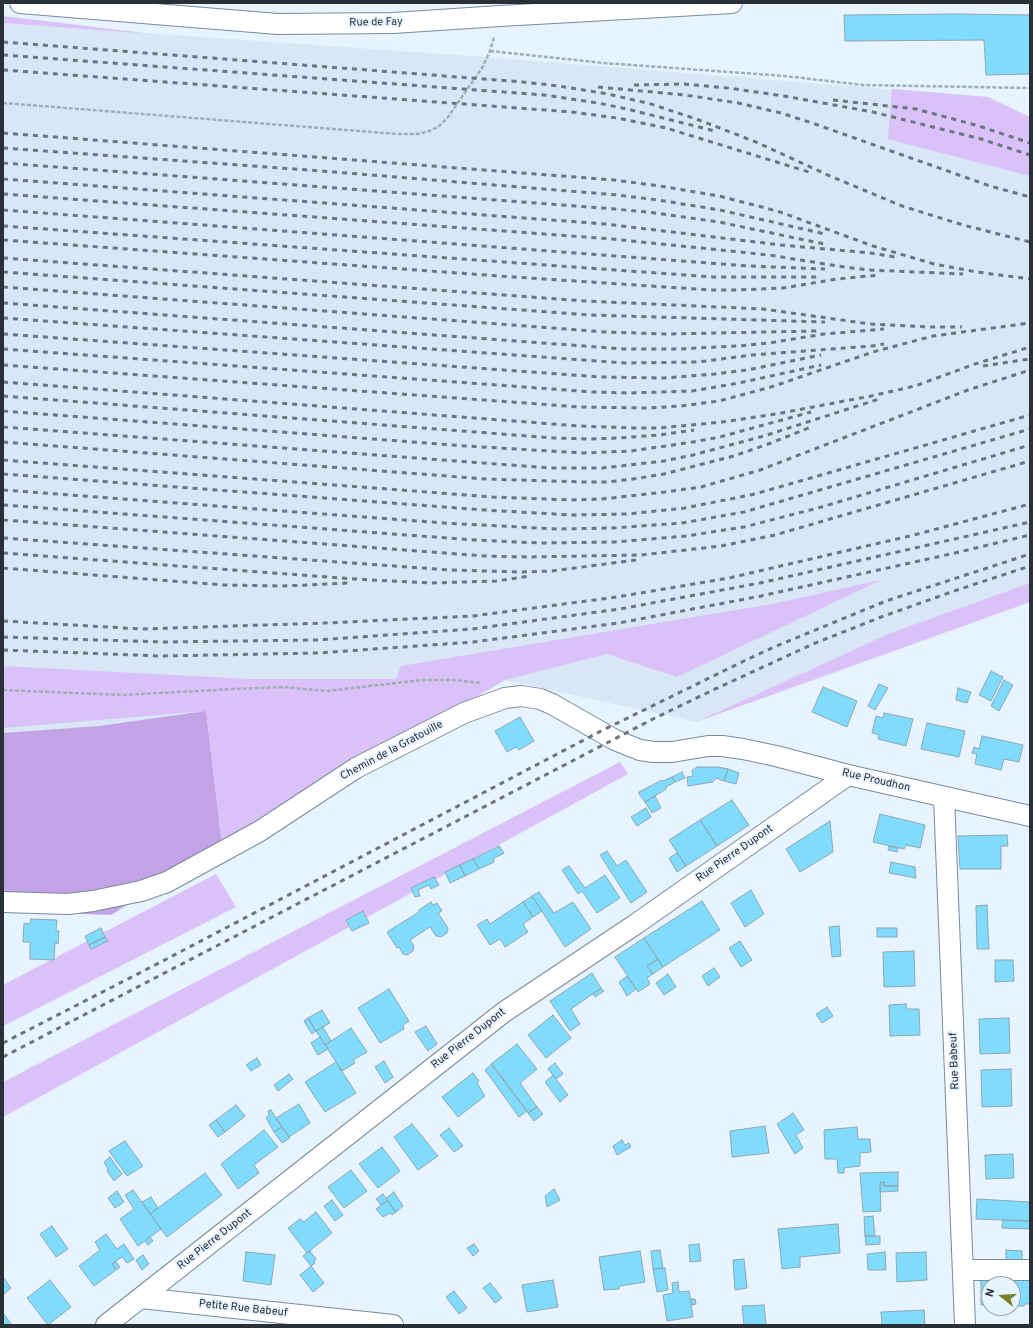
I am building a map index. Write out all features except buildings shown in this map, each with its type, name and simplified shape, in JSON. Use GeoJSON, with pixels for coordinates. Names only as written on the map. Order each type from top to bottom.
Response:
{"type":"FeatureCollection","features":[{"type":"Feature","properties":{"kind":"street","name":"Rue de Fay"},"geometry":{"type":"LineString","coordinates":[[20,3],[278,24],[393,23],[500,16],[583,7],[732,3]]}},
{"type":"Feature","properties":{"kind":"street","name":"Chemin de la Gratouille"},"geometry":{"type":"LineString","coordinates":[[3,902],[68,904],[93,901],[141,891],[167,882],[260,831],[356,768],[464,713],[505,698],[521,696],[540,699],[568,712],[615,740],[640,750],[672,752],[693,748],[722,746]]}},
{"type":"Feature","properties":{"kind":"street","name":"Rue Proudhon"},"geometry":{"type":"LineString","coordinates":[[722,746],[776,756],[848,775],[1030,816]]}},
{"type":"Feature","properties":{"kind":"street","name":"Rue Pierre Dupont"},"geometry":{"type":"LineString","coordinates":[[106,1325],[504,1012],[636,924],[848,775]]}},
{"type":"Feature","properties":{"kind":"street","name":"Rue Babeuf"},"geometry":{"type":"LineString","coordinates":[[944,796],[965,1325]]}},
{"type":"Feature","properties":{"kind":"street"},"geometry":{"type":"LineString","coordinates":[[964,1270],[1030,1270]]}},
{"type":"Feature","properties":{"kind":"street","name":"Petite Rue Babeuf"},"geometry":{"type":"LineString","coordinates":[[141,1298],[393,1325]]}},
{"type":"Feature","properties":{"kind":"path"},"geometry":{"type":"LineString","coordinates":[[3,103],[397,134],[418,134],[438,127],[448,117],[482,68],[490,51],[500,16]]}},
{"type":"Feature","properties":{"kind":"path"},"geometry":{"type":"LineString","coordinates":[[490,51],[604,63],[784,76],[862,85],[1030,88]]}},
{"type":"Feature","properties":{"kind":"path"},"geometry":{"type":"LineString","coordinates":[[3,690],[122,695],[283,687],[327,691],[422,680],[454,680],[487,685]]}},
{"type":"Feature","properties":{"kind":"shaded area"},"geometry":{"type":"Polygon","coordinates":[[[3,16],[153,34],[3,23],[3,16]]]}},
{"type":"Feature","properties":{"kind":"shaded area"},"geometry":{"type":"Polygon","coordinates":[[[3,23],[485,57],[988,97],[1030,117],[1030,602],[696,722],[505,680],[99,726],[3,733],[3,23]]]}},
{"type":"Feature","properties":{"kind":"shaded area"},"geometry":{"type":"Polygon","coordinates":[[[892,89],[988,97],[1030,117],[1030,176],[888,139],[892,89]]]}},
{"type":"Feature","properties":{"kind":"shaded area"},"geometry":{"type":"Polygon","coordinates":[[[881,580],[677,677],[607,654],[505,680],[222,845],[206,711],[3,728],[3,666],[250,679],[396,679],[401,666],[772,604],[881,580]]]}},
{"type":"Feature","properties":{"kind":"shaded area"},"geometry":{"type":"Polygon","coordinates":[[[1030,583],[1030,602],[696,722],[891,633],[1030,583]]]}},
{"type":"Feature","properties":{"kind":"shaded area"},"geometry":{"type":"Polygon","coordinates":[[[206,711],[222,845],[111,915],[3,911],[3,733],[99,726],[206,711]]]}},
{"type":"Feature","properties":{"kind":"shaded area"},"geometry":{"type":"Polygon","coordinates":[[[620,762],[628,774],[3,1117],[3,1082],[620,762]]]}},
{"type":"Feature","properties":{"kind":"shaded area"},"geometry":{"type":"Polygon","coordinates":[[[216,874],[236,907],[3,1026],[3,985],[216,874]]]}},
{"type":"Feature","properties":{"kind":"railway"},"geometry":{"type":"LineString","coordinates":[[3,42],[523,82],[608,94],[651,104],[699,120],[756,142],[830,176],[902,206],[963,225],[1030,242]]}},
{"type":"Feature","properties":{"kind":"railway"},"geometry":{"type":"LineString","coordinates":[[3,55],[544,95],[627,109],[715,131]]}},
{"type":"Feature","properties":{"kind":"railway"},"geometry":{"type":"LineString","coordinates":[[3,70],[572,112],[617,118],[666,128],[809,172]]}},
{"type":"Feature","properties":{"kind":"railway"},"geometry":{"type":"LineString","coordinates":[[634,85],[684,84],[728,88],[784,96],[873,112],[981,139],[1030,155]]}},
{"type":"Feature","properties":{"kind":"railway"},"geometry":{"type":"LineString","coordinates":[[598,87],[685,95],[738,103],[781,113],[990,186],[1030,197]]}},
{"type":"Feature","properties":{"kind":"railway"},"geometry":{"type":"LineString","coordinates":[[833,100],[916,109],[979,126],[1030,143]]}},
{"type":"Feature","properties":{"kind":"railway"},"geometry":{"type":"LineString","coordinates":[[3,133],[614,180],[660,186],[719,196],[780,212],[873,246],[934,264],[977,272],[1030,279]]}},
{"type":"Feature","properties":{"kind":"railway"},"geometry":{"type":"LineString","coordinates":[[3,148],[322,171],[618,195],[720,210],[825,234]]}},
{"type":"Feature","properties":{"kind":"railway"},"geometry":{"type":"LineString","coordinates":[[3,163],[615,209],[719,222],[824,244]]}},
{"type":"Feature","properties":{"kind":"railway"},"geometry":{"type":"LineString","coordinates":[[3,179],[605,224],[781,245],[871,253],[895,257]]}},
{"type":"Feature","properties":{"kind":"railway"},"geometry":{"type":"LineString","coordinates":[[3,194],[612,239],[769,255],[869,270],[963,274]]}},
{"type":"Feature","properties":{"kind":"railway"},"geometry":{"type":"LineString","coordinates":[[3,210],[748,266],[825,269]]}},
{"type":"Feature","properties":{"kind":"railway"},"geometry":{"type":"LineString","coordinates":[[3,226],[713,277],[821,277]]}},
{"type":"Feature","properties":{"kind":"railway"},"geometry":{"type":"LineString","coordinates":[[3,240],[711,290],[783,288],[837,279],[880,275]]}},
{"type":"Feature","properties":{"kind":"railway"},"geometry":{"type":"LineString","coordinates":[[3,258],[585,301],[763,309],[870,324],[962,327]]}},
{"type":"Feature","properties":{"kind":"railway"},"geometry":{"type":"LineString","coordinates":[[3,272],[590,315],[825,322]]}},
{"type":"Feature","properties":{"kind":"railway"},"geometry":{"type":"LineString","coordinates":[[3,287],[606,332],[665,334],[817,331]]}},
{"type":"Feature","properties":{"kind":"railway"},"geometry":{"type":"LineString","coordinates":[[3,303],[624,349],[679,349],[738,346],[769,343],[824,334],[884,329]]}},
{"type":"Feature","properties":{"kind":"railway"},"geometry":{"type":"LineString","coordinates":[[3,318],[625,363],[698,362],[752,355],[884,344]]}},
{"type":"Feature","properties":{"kind":"railway"},"geometry":{"type":"LineString","coordinates":[[3,365],[580,407],[649,408],[719,401],[771,387],[873,352],[933,336],[1030,323]]}},
{"type":"Feature","properties":{"kind":"railway"},"geometry":{"type":"LineString","coordinates":[[3,334],[601,377],[664,378],[715,374],[747,370],[821,355]]}},
{"type":"Feature","properties":{"kind":"railway"},"geometry":{"type":"LineString","coordinates":[[3,382],[579,426],[659,428],[722,422],[776,414],[871,396],[915,386],[975,364],[1030,347]]}},
{"type":"Feature","properties":{"kind":"railway"},"geometry":{"type":"LineString","coordinates":[[3,349],[593,392],[629,393],[692,391],[739,383],[821,365]]}},
{"type":"Feature","properties":{"kind":"railway"},"geometry":{"type":"LineString","coordinates":[[983,366],[1030,359]]}},
{"type":"Feature","properties":{"kind":"railway"},"geometry":{"type":"LineString","coordinates":[[3,460],[493,497],[572,500],[602,499],[701,487],[760,470],[968,390],[1030,370]]}},
{"type":"Feature","properties":{"kind":"railway"},"geometry":{"type":"LineString","coordinates":[[3,396],[554,438],[619,438],[659,435],[694,430]]}},
{"type":"Feature","properties":{"kind":"railway"},"geometry":{"type":"LineString","coordinates":[[3,427],[550,468],[603,468],[664,461],[693,455],[764,436],[879,399]]}},
{"type":"Feature","properties":{"kind":"railway"},"geometry":{"type":"LineString","coordinates":[[3,411],[466,446],[583,453],[631,451],[693,442],[720,437],[811,412]]}},
{"type":"Feature","properties":{"kind":"railway"},"geometry":{"type":"LineString","coordinates":[[3,474],[485,510],[571,515],[628,514],[685,508],[755,494],[1030,415]]}},
{"type":"Feature","properties":{"kind":"railway"},"geometry":{"type":"LineString","coordinates":[[3,442],[486,479],[607,482],[664,474],[734,456],[811,427]]}},
{"type":"Feature","properties":{"kind":"railway"},"geometry":{"type":"LineString","coordinates":[[3,490],[444,523],[557,529],[613,528],[682,523],[744,512],[1030,429]]}},
{"type":"Feature","properties":{"kind":"railway"},"geometry":{"type":"LineString","coordinates":[[3,505],[474,540],[540,543],[615,542],[686,536],[744,527],[818,508],[1030,445]]}},
{"type":"Feature","properties":{"kind":"railway"},"geometry":{"type":"LineString","coordinates":[[3,520],[485,556],[527,557],[641,555],[721,546],[775,535],[1030,461]]}},
{"type":"Feature","properties":{"kind":"railway"},"geometry":{"type":"LineString","coordinates":[[3,621],[142,629],[473,616],[617,597],[729,578],[914,535],[1030,504]]}},
{"type":"Feature","properties":{"kind":"railway"},"geometry":{"type":"LineString","coordinates":[[3,637],[164,642],[317,640],[472,629],[620,609],[760,583],[1030,522]]}},
{"type":"Feature","properties":{"kind":"railway"},"geometry":{"type":"LineString","coordinates":[[3,650],[161,656],[318,653],[473,642],[619,623],[761,596],[1030,535]]}},
{"type":"Feature","properties":{"kind":"railway"},"geometry":{"type":"LineString","coordinates":[[3,538],[450,570],[521,572],[552,571],[636,560]]}},
{"type":"Feature","properties":{"kind":"railway"},"geometry":{"type":"LineString","coordinates":[[3,553],[355,579],[431,583],[496,581],[530,576]]}},
{"type":"Feature","properties":{"kind":"railway"},"geometry":{"type":"LineString","coordinates":[[3,1043],[159,963],[601,731],[744,661],[774,647],[886,601],[1030,554]]}},
{"type":"Feature","properties":{"kind":"railway"},"geometry":{"type":"LineString","coordinates":[[3,1057],[653,719],[713,690],[813,644],[881,617],[1030,566]]}},
{"type":"Feature","properties":{"kind":"railway"},"geometry":{"type":"LineString","coordinates":[[3,568],[224,585],[284,586],[349,583]]}}]}
